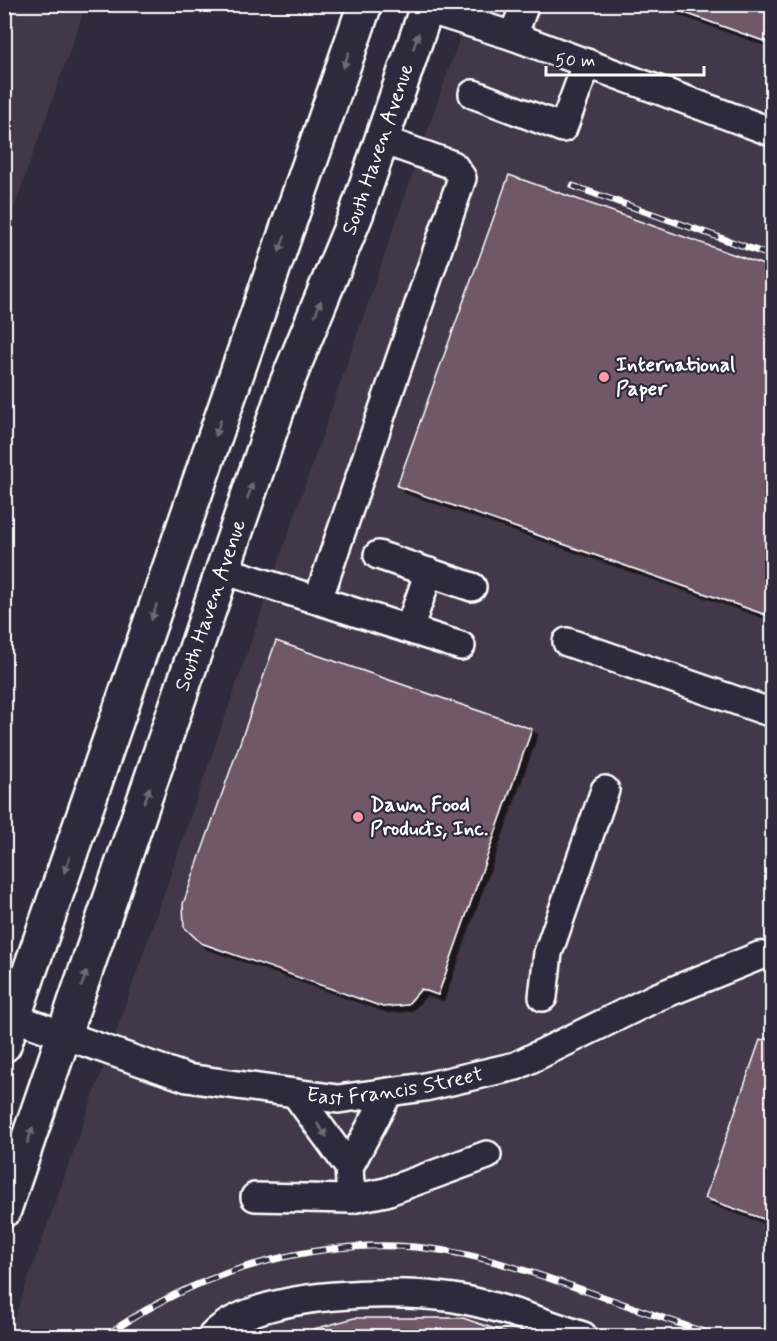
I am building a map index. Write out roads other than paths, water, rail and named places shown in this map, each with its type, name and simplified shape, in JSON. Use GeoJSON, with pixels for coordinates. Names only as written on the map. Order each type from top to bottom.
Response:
{"type":"FeatureCollection","features":[{"type":"Feature","properties":{"kind":"main road"},"geometry":{"type":"LineString","coordinates":[[8,1026],[365,4]]}},
{"type":"Feature","properties":{"kind":"main road","name":"South Haven Avenue"},"geometry":{"type":"LineString","coordinates":[[4,1210],[286,385],[356,215],[428,7]]}},
{"type":"Feature","properties":{"kind":"street"},"geometry":{"type":"LineString","coordinates":[[513,36],[525,4]]}},
{"type":"Feature","properties":{"kind":"street"},"geometry":{"type":"LineString","coordinates":[[428,7],[772,132]]}},
{"type":"Feature","properties":{"kind":"street"},"geometry":{"type":"LineString","coordinates":[[473,94],[563,128],[586,63]]}},
{"type":"Feature","properties":{"kind":"street"},"geometry":{"type":"LineString","coordinates":[[318,600],[462,178],[453,165],[382,140]]}},
{"type":"Feature","properties":{"kind":"street"},"geometry":{"type":"LineString","coordinates":[[378,555],[472,587]]}},
{"type":"Feature","properties":{"kind":"street"},"geometry":{"type":"LineString","coordinates":[[223,570],[461,646]]}},
{"type":"Feature","properties":{"kind":"street"},"geometry":{"type":"LineString","coordinates":[[409,629],[429,572]]}},
{"type":"Feature","properties":{"kind":"street"},"geometry":{"type":"LineString","coordinates":[[567,642],[772,713]]}},
{"type":"Feature","properties":{"kind":"street"},"geometry":{"type":"LineString","coordinates":[[543,997],[549,953],[604,790]]}},
{"type":"Feature","properties":{"kind":"street","name":"East Francis Street"},"geometry":{"type":"LineString","coordinates":[[8,1026],[64,1035],[187,1078],[338,1100],[424,1087],[516,1066],[657,997],[759,956],[772,955]]}},
{"type":"Feature","properties":{"kind":"street"},"geometry":{"type":"LineString","coordinates":[[348,1167],[388,1092]]}},
{"type":"Feature","properties":{"kind":"street"},"geometry":{"type":"LineString","coordinates":[[295,1094],[348,1167],[351,1199]]}},
{"type":"Feature","properties":{"kind":"street"},"geometry":{"type":"LineString","coordinates":[[255,1197],[351,1199],[386,1192],[487,1155]]}},
{"type":"Feature","properties":{"kind":"street"},"geometry":{"type":"LineString","coordinates":[[212,1336],[219,1329],[252,1312],[325,1295],[413,1293],[464,1299],[583,1336]]}},
{"type":"Feature","properties":{"kind":"railway"},"geometry":{"type":"LineString","coordinates":[[573,186],[772,256]]}},
{"type":"Feature","properties":{"kind":"railway"},"geometry":{"type":"LineString","coordinates":[[106,1336],[143,1312],[182,1291],[224,1274],[268,1261],[313,1252],[358,1247],[402,1246],[464,1254],[499,1263],[715,1336]]}},
{"type":"Feature","properties":{"kind":"place","name":"International Paper"},"geometry":{"type":"Point","coordinates":[604,377]}},
{"type":"Feature","properties":{"kind":"place","name":"Dawn Food Products, Inc."},"geometry":{"type":"Point","coordinates":[358,817]}}]}
